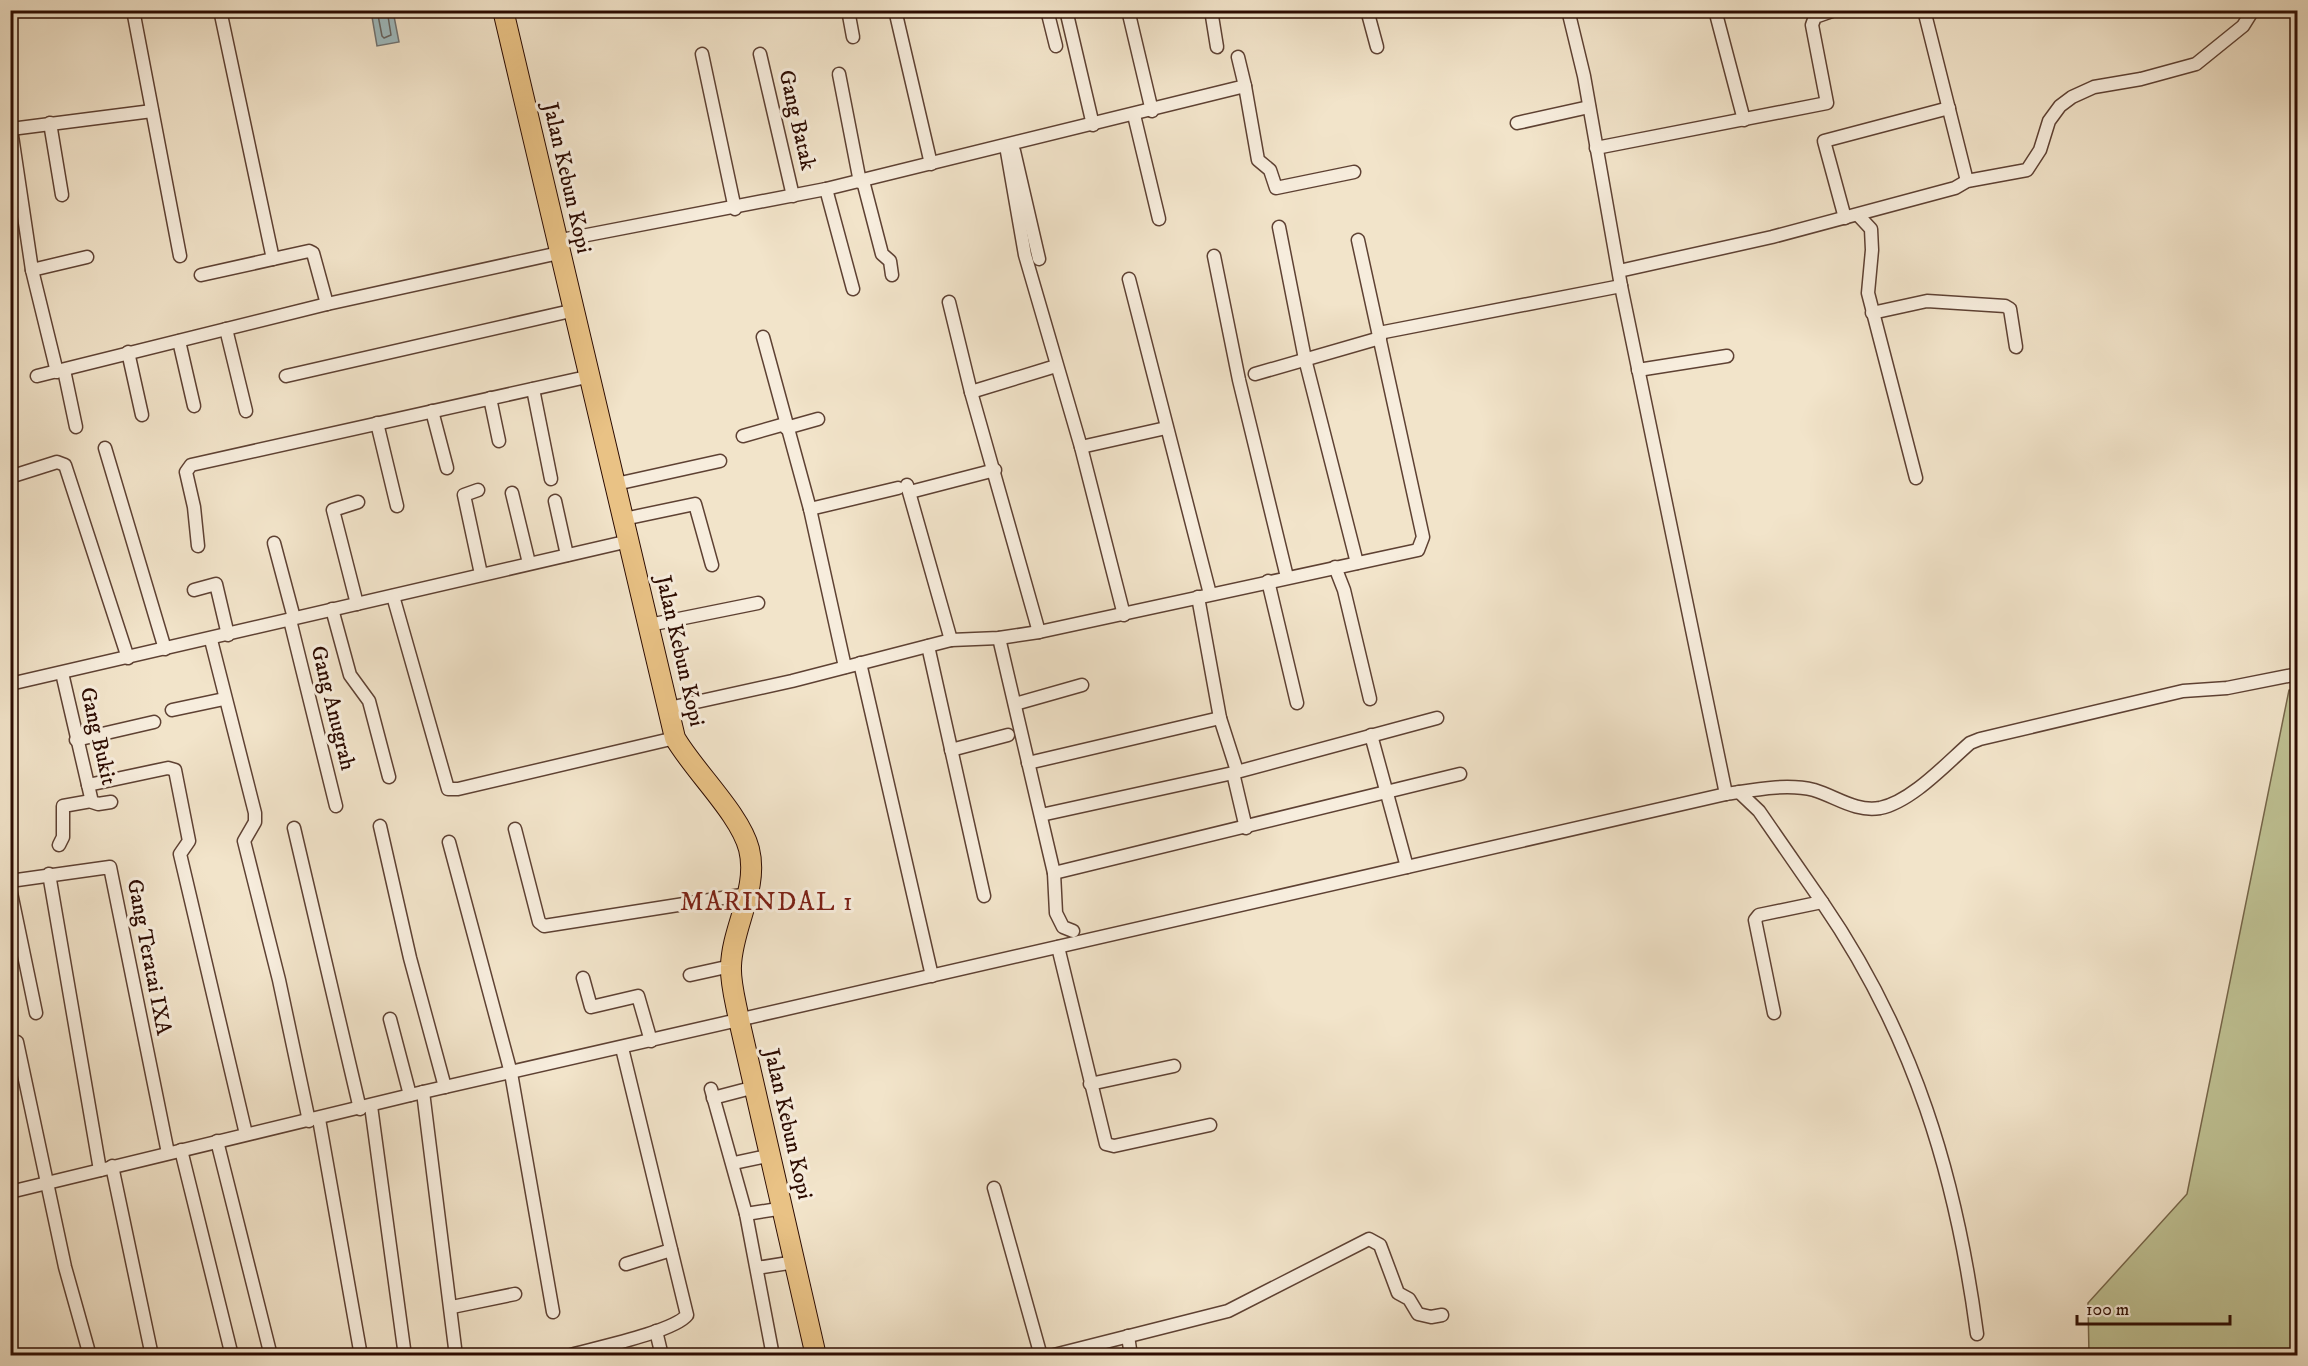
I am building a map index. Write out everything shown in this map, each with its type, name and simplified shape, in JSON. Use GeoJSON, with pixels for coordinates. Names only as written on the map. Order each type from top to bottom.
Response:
{"type":"FeatureCollection","features":[{"type":"Feature","properties":{"kind":"main road","name":"Jalan Kebun Kopi"},"geometry":{"type":"LineString","coordinates":[[503,10],[675,738],[740,828],[749,849],[751,874],[748,894],[730,966],[739,1020],[772,1155],[816,1356]]}},
{"type":"Feature","properties":{"kind":"street"},"geometry":{"type":"LineString","coordinates":[[133,10],[180,256]]}},
{"type":"Feature","properties":{"kind":"street"},"geometry":{"type":"LineString","coordinates":[[219,10],[273,259]]}},
{"type":"Feature","properties":{"kind":"street"},"geometry":{"type":"LineString","coordinates":[[848,10],[853,37]]}},
{"type":"Feature","properties":{"kind":"street"},"geometry":{"type":"LineString","coordinates":[[895,10],[931,164]]}},
{"type":"Feature","properties":{"kind":"street"},"geometry":{"type":"LineString","coordinates":[[1047,10],[1056,46]]}},
{"type":"Feature","properties":{"kind":"street"},"geometry":{"type":"LineString","coordinates":[[1066,10],[1093,125]]}},
{"type":"Feature","properties":{"kind":"street"},"geometry":{"type":"LineString","coordinates":[[1128,10],[1152,111]]}},
{"type":"Feature","properties":{"kind":"street"},"geometry":{"type":"LineString","coordinates":[[1211,10],[1217,47]]}},
{"type":"Feature","properties":{"kind":"street"},"geometry":{"type":"LineString","coordinates":[[1367,10],[1377,47]]}},
{"type":"Feature","properties":{"kind":"street"},"geometry":{"type":"LineString","coordinates":[[1568,10],[1589,107],[1621,286],[1726,794]]}},
{"type":"Feature","properties":{"kind":"street"},"geometry":{"type":"LineString","coordinates":[[1714,10],[1744,120]]}},
{"type":"Feature","properties":{"kind":"street"},"geometry":{"type":"LineString","coordinates":[[1596,148],[1827,103],[1812,20],[1835,10]]}},
{"type":"Feature","properties":{"kind":"street"},"geometry":{"type":"LineString","coordinates":[[1924,10],[1967,181]]}},
{"type":"Feature","properties":{"kind":"street"},"geometry":{"type":"LineString","coordinates":[[1619,271],[1772,237],[1955,188],[1967,181],[2027,170],[2040,150],[2049,121],[2060,106],[2072,97],[2094,87],[2151,76],[2196,64],[2242,26],[2253,10]]}},
{"type":"Feature","properties":{"kind":"street"},"geometry":{"type":"LineString","coordinates":[[702,54],[735,208]]}},
{"type":"Feature","properties":{"kind":"street","name":"Gang Batak"},"geometry":{"type":"LineString","coordinates":[[760,54],[793,196]]}},
{"type":"Feature","properties":{"kind":"street"},"geometry":{"type":"LineString","coordinates":[[1238,57],[1258,160],[1270,170],[1276,188],[1354,172]]}},
{"type":"Feature","properties":{"kind":"street"},"geometry":{"type":"LineString","coordinates":[[839,74],[861,181],[882,254],[890,261],[892,275]]}},
{"type":"Feature","properties":{"kind":"street"},"geometry":{"type":"LineString","coordinates":[[37,376],[558,247],[861,181],[1152,111],[1245,86]]}},
{"type":"Feature","properties":{"kind":"street"},"geometry":{"type":"LineString","coordinates":[[1517,123],[1589,107]]}},
{"type":"Feature","properties":{"kind":"street"},"geometry":{"type":"LineString","coordinates":[[1845,218],[1824,141],[1949,108]]}},
{"type":"Feature","properties":{"kind":"street"},"geometry":{"type":"LineString","coordinates":[[76,427],[32,270],[11,126],[152,111]]}},
{"type":"Feature","properties":{"kind":"street"},"geometry":{"type":"LineString","coordinates":[[1134,115],[1159,219]]}},
{"type":"Feature","properties":{"kind":"street"},"geometry":{"type":"LineString","coordinates":[[50,123],[62,195]]}},
{"type":"Feature","properties":{"kind":"street"},"geometry":{"type":"LineString","coordinates":[[1009,145],[1039,259]]}},
{"type":"Feature","properties":{"kind":"street"},"geometry":{"type":"LineString","coordinates":[[1009,145],[1025,255],[1081,447],[1124,615]]}},
{"type":"Feature","properties":{"kind":"street"},"geometry":{"type":"LineString","coordinates":[[826,189],[854,289]]}},
{"type":"Feature","properties":{"kind":"street"},"geometry":{"type":"LineString","coordinates":[[1858,215],[1871,229],[1872,250],[1868,283],[1872,313],[1916,478]]}},
{"type":"Feature","properties":{"kind":"street"},"geometry":{"type":"LineString","coordinates":[[1279,227],[1305,359],[1357,563]]}},
{"type":"Feature","properties":{"kind":"street"},"geometry":{"type":"LineString","coordinates":[[669,708],[951,640],[999,638],[1039,632],[1418,550],[1424,537],[1358,240]]}},
{"type":"Feature","properties":{"kind":"street"},"geometry":{"type":"LineString","coordinates":[[201,275],[305,250],[313,253],[327,304]]}},
{"type":"Feature","properties":{"kind":"street"},"geometry":{"type":"LineString","coordinates":[[1214,256],[1239,380],[1287,577]]}},
{"type":"Feature","properties":{"kind":"street"},"geometry":{"type":"LineString","coordinates":[[32,270],[87,257]]}},
{"type":"Feature","properties":{"kind":"street"},"geometry":{"type":"LineString","coordinates":[[1129,279],[1204,595],[1220,718],[1235,772],[1246,828]]}},
{"type":"Feature","properties":{"kind":"street"},"geometry":{"type":"LineString","coordinates":[[1255,374],[1379,336],[1621,286]]}},
{"type":"Feature","properties":{"kind":"street"},"geometry":{"type":"LineString","coordinates":[[1872,313],[1928,301],[2005,306],[2010,309],[2016,347]]}},
{"type":"Feature","properties":{"kind":"street"},"geometry":{"type":"LineString","coordinates":[[950,302],[971,392],[1039,632]]}},
{"type":"Feature","properties":{"kind":"street"},"geometry":{"type":"LineString","coordinates":[[286,376],[575,310]]}},
{"type":"Feature","properties":{"kind":"street"},"geometry":{"type":"LineString","coordinates":[[226,329],[246,411]]}},
{"type":"Feature","properties":{"kind":"street"},"geometry":{"type":"LineString","coordinates":[[763,337],[810,509],[844,667]]}},
{"type":"Feature","properties":{"kind":"street"},"geometry":{"type":"LineString","coordinates":[[179,341],[194,406]]}},
{"type":"Feature","properties":{"kind":"street"},"geometry":{"type":"LineString","coordinates":[[128,352],[142,415]]}},
{"type":"Feature","properties":{"kind":"street"},"geometry":{"type":"LineString","coordinates":[[1638,370],[1727,356]]}},
{"type":"Feature","properties":{"kind":"street"},"geometry":{"type":"LineString","coordinates":[[971,392],[1056,366]]}},
{"type":"Feature","properties":{"kind":"street"},"geometry":{"type":"LineString","coordinates":[[198,546],[194,507],[186,479],[186,472],[191,465],[591,376]]}},
{"type":"Feature","properties":{"kind":"street"},"geometry":{"type":"LineString","coordinates":[[534,388],[551,479]]}},
{"type":"Feature","properties":{"kind":"street"},"geometry":{"type":"LineString","coordinates":[[490,398],[500,441]]}},
{"type":"Feature","properties":{"kind":"street"},"geometry":{"type":"LineString","coordinates":[[432,411],[447,468]]}},
{"type":"Feature","properties":{"kind":"street"},"geometry":{"type":"LineString","coordinates":[[743,436],[818,419]]}},
{"type":"Feature","properties":{"kind":"street"},"geometry":{"type":"LineString","coordinates":[[377,423],[397,506]]}},
{"type":"Feature","properties":{"kind":"street"},"geometry":{"type":"LineString","coordinates":[[1081,447],[1166,428]]}},
{"type":"Feature","properties":{"kind":"street"},"geometry":{"type":"LineString","coordinates":[[105,448],[165,649]]}},
{"type":"Feature","properties":{"kind":"street"},"geometry":{"type":"LineString","coordinates":[[616,484],[720,461]]}},
{"type":"Feature","properties":{"kind":"street"},"geometry":{"type":"LineString","coordinates":[[16,475],[57,462],[64,465],[128,658]]}},
{"type":"Feature","properties":{"kind":"street"},"geometry":{"type":"LineString","coordinates":[[810,509],[994,470]]}},
{"type":"Feature","properties":{"kind":"street"},"geometry":{"type":"LineString","coordinates":[[905,489],[951,640]]}},
{"type":"Feature","properties":{"kind":"street"},"geometry":{"type":"LineString","coordinates":[[478,490],[464,495],[481,574]]}},
{"type":"Feature","properties":{"kind":"street"},"geometry":{"type":"LineString","coordinates":[[512,493],[529,563]]}},
{"type":"Feature","properties":{"kind":"street"},"geometry":{"type":"LineString","coordinates":[[555,501],[567,555]]}},
{"type":"Feature","properties":{"kind":"street"},"geometry":{"type":"LineString","coordinates":[[357,604],[333,510],[358,502]]}},
{"type":"Feature","properties":{"kind":"street"},"geometry":{"type":"LineString","coordinates":[[624,519],[695,504],[711,565]]}},
{"type":"Feature","properties":{"kind":"street"},"geometry":{"type":"LineString","coordinates":[[10,684],[211,640],[332,609],[629,541]]}},
{"type":"Feature","properties":{"kind":"street","name":"Gang Anugrah"},"geometry":{"type":"LineString","coordinates":[[274,543],[336,806]]}},
{"type":"Feature","properties":{"kind":"street"},"geometry":{"type":"LineString","coordinates":[[1335,567],[1344,590],[1370,699]]}},
{"type":"Feature","properties":{"kind":"street"},"geometry":{"type":"LineString","coordinates":[[1268,581],[1297,703]]}},
{"type":"Feature","properties":{"kind":"street"},"geometry":{"type":"LineString","coordinates":[[194,590],[216,584],[228,635]]}},
{"type":"Feature","properties":{"kind":"street"},"geometry":{"type":"LineString","coordinates":[[393,596],[448,789],[458,789],[675,738]]}},
{"type":"Feature","properties":{"kind":"street"},"geometry":{"type":"LineString","coordinates":[[649,625],[758,603]]}},
{"type":"Feature","properties":{"kind":"street"},"geometry":{"type":"LineString","coordinates":[[332,609],[350,675],[369,701],[389,777]]}},
{"type":"Feature","properties":{"kind":"street"},"geometry":{"type":"LineString","coordinates":[[999,638],[1054,873],[1056,913],[1064,927],[1072,931]]}},
{"type":"Feature","properties":{"kind":"street"},"geometry":{"type":"LineString","coordinates":[[211,640],[224,699],[256,818],[244,842],[314,1120],[361,1356]]}},
{"type":"Feature","properties":{"kind":"street"},"geometry":{"type":"LineString","coordinates":[[928,646],[984,896]]}},
{"type":"Feature","properties":{"kind":"street"},"geometry":{"type":"LineString","coordinates":[[860,663],[932,976]]}},
{"type":"Feature","properties":{"kind":"street","name":"Gang Bukit"},"geometry":{"type":"LineString","coordinates":[[62,674],[76,740],[94,803]]}},
{"type":"Feature","properties":{"kind":"street"},"geometry":{"type":"LineString","coordinates":[[10,1192],[410,1095],[1726,794],[1786,788],[1813,790],[1860,809],[1881,808],[1905,798],[1970,743],[1980,739],[2183,691],[2227,688],[2298,674]]}},
{"type":"Feature","properties":{"kind":"street"},"geometry":{"type":"LineString","coordinates":[[1015,704],[1082,685]]}},
{"type":"Feature","properties":{"kind":"street"},"geometry":{"type":"LineString","coordinates":[[172,710],[224,699]]}},
{"type":"Feature","properties":{"kind":"street"},"geometry":{"type":"LineString","coordinates":[[1028,763],[1220,718]]}},
{"type":"Feature","properties":{"kind":"street"},"geometry":{"type":"LineString","coordinates":[[1041,815],[1235,772],[1437,718]]}},
{"type":"Feature","properties":{"kind":"street"},"geometry":{"type":"LineString","coordinates":[[76,740],[154,722]]}},
{"type":"Feature","properties":{"kind":"street"},"geometry":{"type":"LineString","coordinates":[[951,750],[1008,735]]}},
{"type":"Feature","properties":{"kind":"street"},"geometry":{"type":"LineString","coordinates":[[1371,735],[1407,867]]}},
{"type":"Feature","properties":{"kind":"street"},"geometry":{"type":"LineString","coordinates":[[88,785],[168,768],[175,770],[189,841],[180,854],[246,1134]]}},
{"type":"Feature","properties":{"kind":"street"},"geometry":{"type":"LineString","coordinates":[[1054,873],[1460,774]]}},
{"type":"Feature","properties":{"kind":"street"},"geometry":{"type":"LineString","coordinates":[[1739,792],[1759,811],[1822,902],[1852,950],[1894,1027],[1926,1102],[1964,1248],[1977,1334]]}},
{"type":"Feature","properties":{"kind":"street"},"geometry":{"type":"LineString","coordinates":[[59,845],[63,837],[63,806],[111,802]]}},
{"type":"Feature","properties":{"kind":"street"},"geometry":{"type":"LineString","coordinates":[[380,826],[410,958],[445,1087]]}},
{"type":"Feature","properties":{"kind":"street"},"geometry":{"type":"LineString","coordinates":[[294,828],[365,1107],[405,1356]]}},
{"type":"Feature","properties":{"kind":"street"},"geometry":{"type":"LineString","coordinates":[[514,829],[539,922],[544,926],[748,894]]}},
{"type":"Feature","properties":{"kind":"street"},"geometry":{"type":"LineString","coordinates":[[449,842],[511,1073],[553,1312]]}},
{"type":"Feature","properties":{"kind":"street","name":"Gang Teratai IXA"},"geometry":{"type":"LineString","coordinates":[[10,881],[110,867],[168,1153]]}},
{"type":"Feature","properties":{"kind":"street"},"geometry":{"type":"LineString","coordinates":[[49,874],[106,1168],[152,1356]]}},
{"type":"Feature","properties":{"kind":"street"},"geometry":{"type":"LineString","coordinates":[[10,888],[36,1013]]}},
{"type":"Feature","properties":{"kind":"street"},"geometry":{"type":"LineString","coordinates":[[1774,1013],[1755,920],[1759,915],[1822,902]]}},
{"type":"Feature","properties":{"kind":"street"},"geometry":{"type":"LineString","coordinates":[[1058,947],[1090,1084],[1108,1146],[1210,1125]]}},
{"type":"Feature","properties":{"kind":"street"},"geometry":{"type":"LineString","coordinates":[[690,975],[730,966]]}},
{"type":"Feature","properties":{"kind":"street"},"geometry":{"type":"LineString","coordinates":[[583,978],[591,1007],[638,996],[651,1041]]}},
{"type":"Feature","properties":{"kind":"street"},"geometry":{"type":"LineString","coordinates":[[390,1019],[410,1095]]}},
{"type":"Feature","properties":{"kind":"street"},"geometry":{"type":"LineString","coordinates":[[16,1042],[65,1267],[90,1356]]}},
{"type":"Feature","properties":{"kind":"street"},"geometry":{"type":"LineString","coordinates":[[573,1355],[656,1331],[682,1320],[687,1315],[622,1048]]}},
{"type":"Feature","properties":{"kind":"street"},"geometry":{"type":"LineString","coordinates":[[1090,1084],[1174,1066]]}},
{"type":"Feature","properties":{"kind":"street"},"geometry":{"type":"LineString","coordinates":[[755,1087],[712,1093],[734,1163],[774,1356]]}},
{"type":"Feature","properties":{"kind":"street"},"geometry":{"type":"LineString","coordinates":[[423,1092],[452,1306],[456,1356]]}},
{"type":"Feature","properties":{"kind":"street"},"geometry":{"type":"LineString","coordinates":[[217,1141],[271,1356]]}},
{"type":"Feature","properties":{"kind":"street"},"geometry":{"type":"LineString","coordinates":[[181,1150],[232,1356]]}},
{"type":"Feature","properties":{"kind":"street"},"geometry":{"type":"LineString","coordinates":[[734,1163],[772,1155]]}},
{"type":"Feature","properties":{"kind":"street"},"geometry":{"type":"LineString","coordinates":[[994,1188],[1041,1356]]}},
{"type":"Feature","properties":{"kind":"street"},"geometry":{"type":"LineString","coordinates":[[746,1214],[784,1208]]}},
{"type":"Feature","properties":{"kind":"street"},"geometry":{"type":"LineString","coordinates":[[1050,1356],[1228,1311],[1369,1239],[1380,1245],[1398,1293],[1408,1299],[1418,1314],[1431,1317],[1442,1315]]}},
{"type":"Feature","properties":{"kind":"street"},"geometry":{"type":"LineString","coordinates":[[626,1264],[671,1250]]}},
{"type":"Feature","properties":{"kind":"street"},"geometry":{"type":"LineString","coordinates":[[757,1268],[795,1262]]}},
{"type":"Feature","properties":{"kind":"street"},"geometry":{"type":"LineString","coordinates":[[452,1306],[515,1294]]}},
{"type":"Feature","properties":{"kind":"street"},"geometry":{"type":"LineString","coordinates":[[656,1331],[663,1356]]}},
{"type":"Feature","properties":{"kind":"street"},"geometry":{"type":"LineString","coordinates":[[1128,1336],[1131,1356]]}},
{"type":"Feature","properties":{"kind":"green space"},"geometry":{"type":"Polygon","coordinates":[[[2297,688],[2297,1355],[2089,1355],[2088,1303],[2187,1194],[2289,690],[2297,688]]]}},
{"type":"Feature","properties":{"kind":"water"},"geometry":{"type":"Polygon","coordinates":[[[371,11],[393,11],[399,42],[377,46],[371,11]]]}},
{"type":"Feature","properties":{"kind":"district","name":"MARINDAL 1"},"geometry":{"type":"Point","coordinates":[767,902]}}]}
